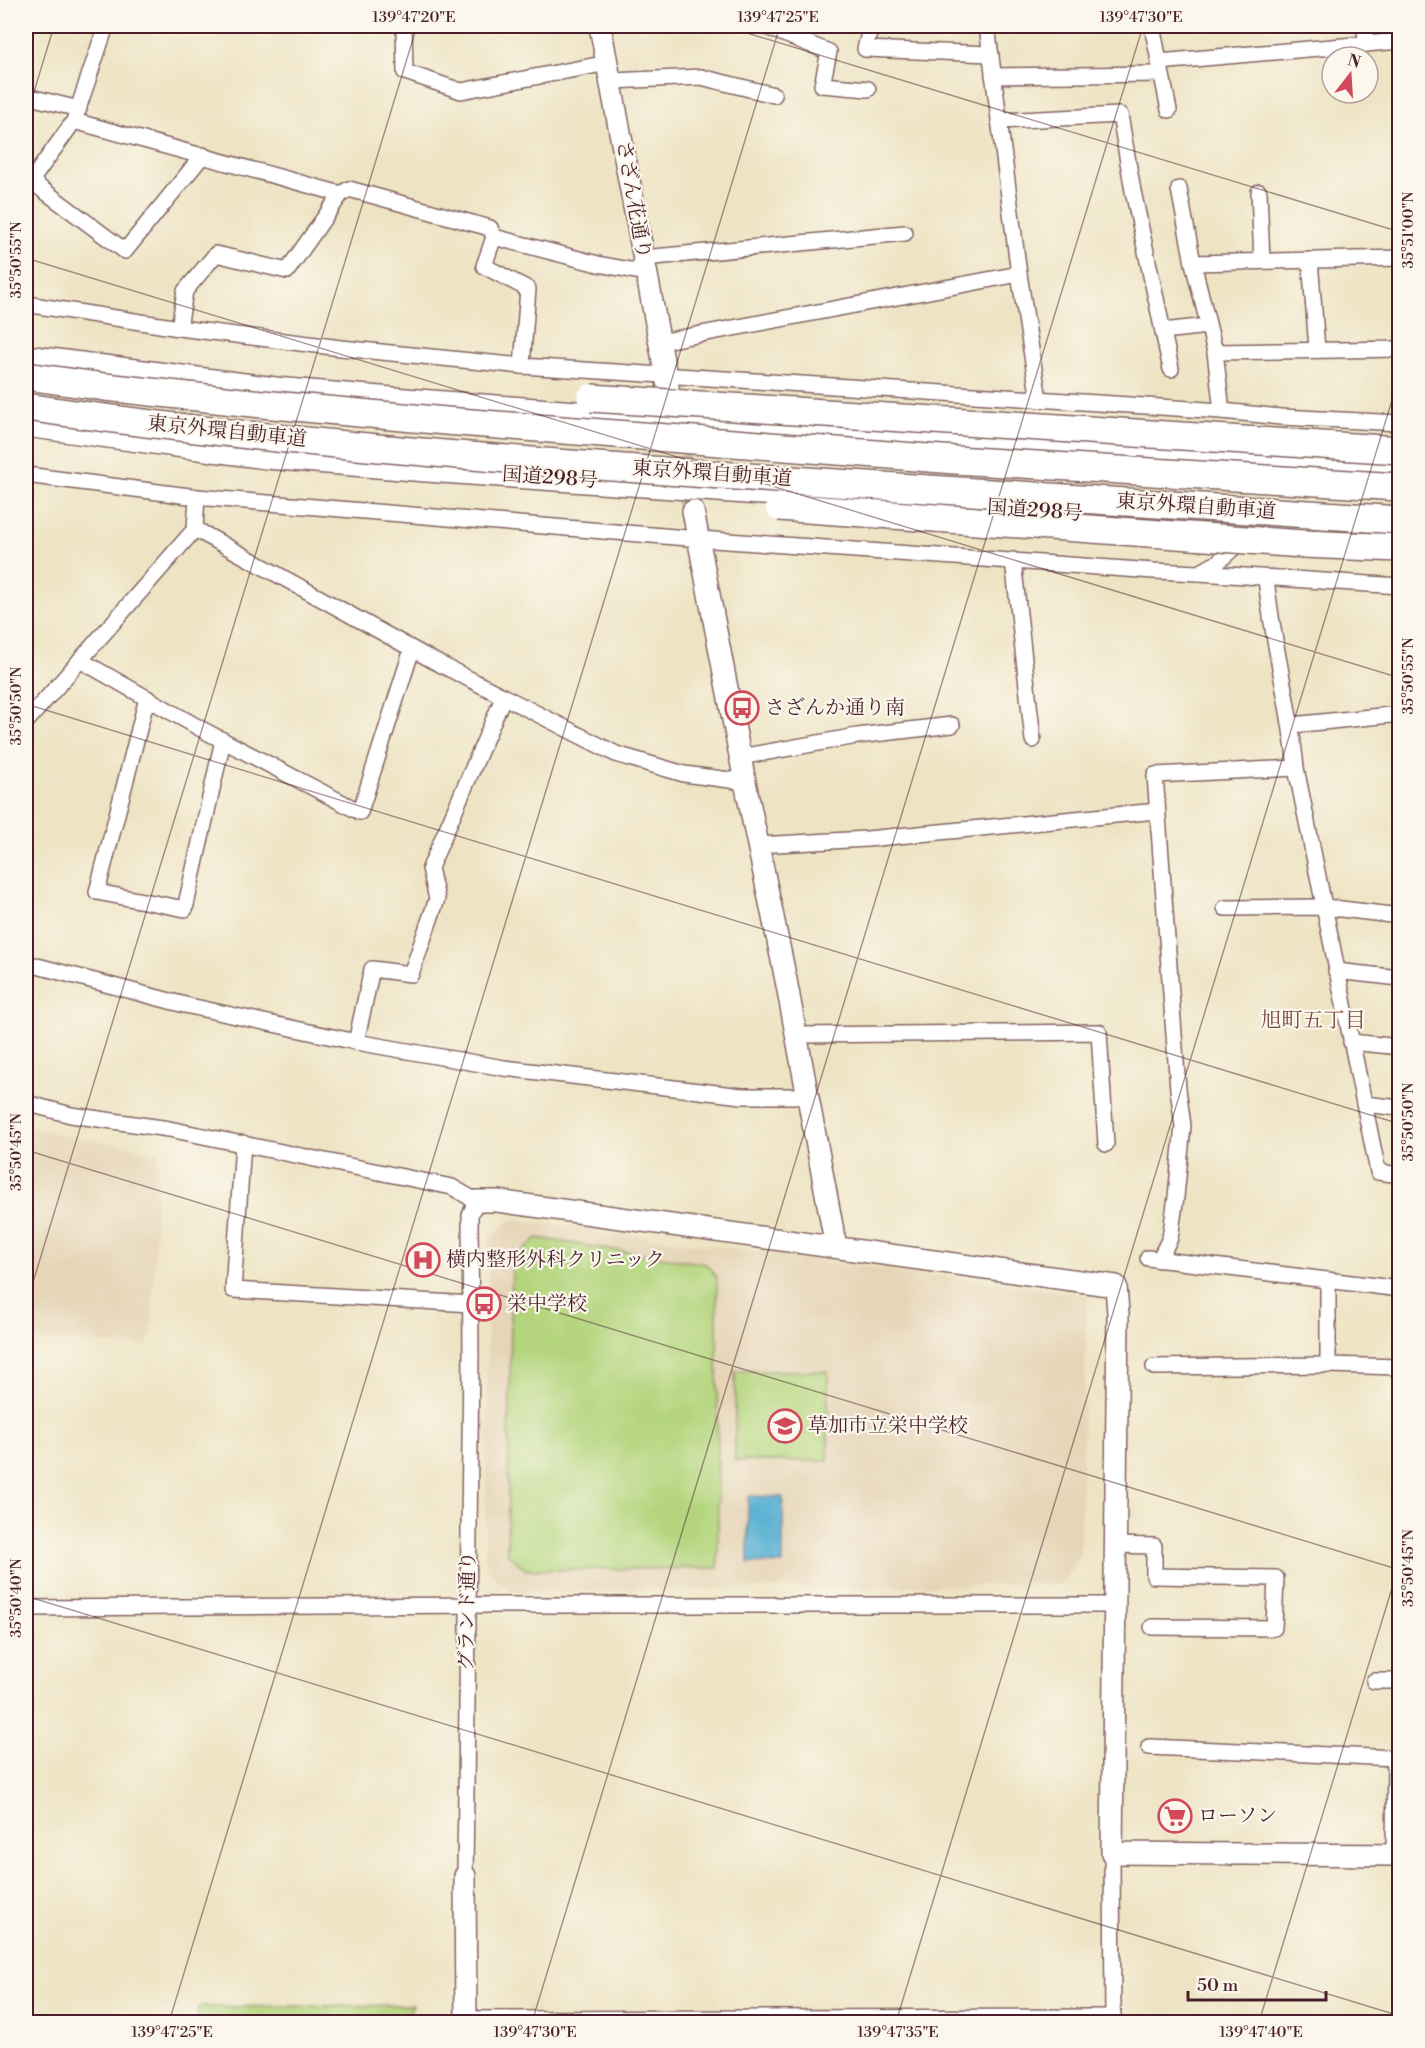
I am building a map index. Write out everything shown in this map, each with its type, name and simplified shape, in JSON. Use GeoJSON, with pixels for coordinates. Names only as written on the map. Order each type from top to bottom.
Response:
{"type":"FeatureCollection","features":[{"type":"Feature","properties":{"kind":"highway"},"geometry":{"type":"LineString","coordinates":[[26,347],[127,362],[275,391]]}},
{"type":"Feature","properties":{"kind":"highway"},"geometry":{"type":"LineString","coordinates":[[26,359],[275,391],[392,401],[906,440],[1400,471]]}},
{"type":"Feature","properties":{"kind":"highway","name":"東京外環自動車道"},"geometry":{"type":"LineString","coordinates":[[26,376],[262,405],[446,421],[955,460],[1400,487]]}},
{"type":"Feature","properties":{"kind":"highway"},"geometry":{"type":"LineString","coordinates":[[392,401],[591,398],[1400,450]]}},
{"type":"Feature","properties":{"kind":"highway","name":"東京外環自動車道"},"geometry":{"type":"LineString","coordinates":[[26,407],[274,438],[460,456],[1400,520]]}},
{"type":"Feature","properties":{"kind":"highway","name":"国道298号"},"geometry":{"type":"LineString","coordinates":[[26,423],[266,455],[603,482],[1400,535]]}},
{"type":"Feature","properties":{"kind":"highway"},"geometry":{"type":"LineString","coordinates":[[26,435],[138,448],[266,455]]}},
{"type":"Feature","properties":{"kind":"highway"},"geometry":{"type":"LineString","coordinates":[[603,482],[779,507],[1400,549]]}},
{"type":"Feature","properties":{"kind":"street"},"geometry":{"type":"LineString","coordinates":[[106,26],[77,115],[28,185],[125,251],[203,155]]}},
{"type":"Feature","properties":{"kind":"street"},"geometry":{"type":"LineString","coordinates":[[404,26],[405,72],[461,91],[609,72],[701,76],[774,95]]}},
{"type":"Feature","properties":{"kind":"street","name":"さざん花通り"},"geometry":{"type":"LineString","coordinates":[[600,26],[667,383]]}},
{"type":"Feature","properties":{"kind":"street"},"geometry":{"type":"LineString","coordinates":[[764,26],[829,52],[822,85],[868,89]]}},
{"type":"Feature","properties":{"kind":"street"},"geometry":{"type":"LineString","coordinates":[[871,26],[865,49],[991,54]]}},
{"type":"Feature","properties":{"kind":"street"},"geometry":{"type":"LineString","coordinates":[[987,26],[1019,274],[1039,400]]}},
{"type":"Feature","properties":{"kind":"street"},"geometry":{"type":"LineString","coordinates":[[1152,26],[1168,110]]}},
{"type":"Feature","properties":{"kind":"street"},"geometry":{"type":"LineString","coordinates":[[1365,26],[1366,44]]}},
{"type":"Feature","properties":{"kind":"street"},"geometry":{"type":"LineString","coordinates":[[993,76],[1160,68],[1400,41]]}},
{"type":"Feature","properties":{"kind":"street"},"geometry":{"type":"LineString","coordinates":[[26,96],[77,115],[203,155],[341,194]]}},
{"type":"Feature","properties":{"kind":"street"},"geometry":{"type":"LineString","coordinates":[[999,121],[1120,114],[1132,192],[1171,369]]}},
{"type":"Feature","properties":{"kind":"street"},"geometry":{"type":"LineString","coordinates":[[179,328],[185,291],[216,254],[287,271],[341,194],[349,189],[490,228],[494,237],[484,266],[528,289],[522,366]]}},
{"type":"Feature","properties":{"kind":"street"},"geometry":{"type":"LineString","coordinates":[[1179,189],[1193,263],[1215,352],[1222,411]]}},
{"type":"Feature","properties":{"kind":"street"},"geometry":{"type":"LineString","coordinates":[[1259,192],[1262,261]]}},
{"type":"Feature","properties":{"kind":"street"},"geometry":{"type":"LineString","coordinates":[[494,237],[598,264],[645,265],[905,233]]}},
{"type":"Feature","properties":{"kind":"street"},"geometry":{"type":"LineString","coordinates":[[1193,263],[1400,258]]}},
{"type":"Feature","properties":{"kind":"street"},"geometry":{"type":"LineString","coordinates":[[1310,260],[1317,349]]}},
{"type":"Feature","properties":{"kind":"street"},"geometry":{"type":"LineString","coordinates":[[659,342],[1019,274]]}},
{"type":"Feature","properties":{"kind":"street"},"geometry":{"type":"LineString","coordinates":[[26,304],[179,328],[341,348],[667,383],[1039,400],[1400,423]]}},
{"type":"Feature","properties":{"kind":"street"},"geometry":{"type":"LineString","coordinates":[[1163,331],[1208,326]]}},
{"type":"Feature","properties":{"kind":"street"},"geometry":{"type":"LineString","coordinates":[[1215,352],[1400,349]]}},
{"type":"Feature","properties":{"kind":"street"},"geometry":{"type":"LineString","coordinates":[[1281,417],[1322,465]]}},
{"type":"Feature","properties":{"kind":"street"},"geometry":{"type":"LineString","coordinates":[[26,475],[197,497],[699,539],[1400,586]]}},
{"type":"Feature","properties":{"kind":"street"},"geometry":{"type":"LineString","coordinates":[[26,722],[195,529],[197,497]]}},
{"type":"Feature","properties":{"kind":"street"},"geometry":{"type":"LineString","coordinates":[[693,511],[797,1035],[836,1247]]}},
{"type":"Feature","properties":{"kind":"street"},"geometry":{"type":"LineString","coordinates":[[1199,573],[1217,562],[1255,525]]}},
{"type":"Feature","properties":{"kind":"street"},"geometry":{"type":"LineString","coordinates":[[195,529],[503,698],[616,754],[684,774],[745,782]]}},
{"type":"Feature","properties":{"kind":"street"},"geometry":{"type":"LineString","coordinates":[[1013,560],[1032,740]]}},
{"type":"Feature","properties":{"kind":"street"},"geometry":{"type":"LineString","coordinates":[[1266,578],[1272,624],[1292,725],[1296,768],[1378,1172],[1400,1174]]}},
{"type":"Feature","properties":{"kind":"street"},"geometry":{"type":"LineString","coordinates":[[80,660],[222,740],[360,812],[412,649]]}},
{"type":"Feature","properties":{"kind":"street"},"geometry":{"type":"LineString","coordinates":[[147,698],[97,892],[185,909],[222,740]]}},
{"type":"Feature","properties":{"kind":"street"},"geometry":{"type":"LineString","coordinates":[[356,1042],[372,969],[411,974],[437,899],[430,868],[503,698]]}},
{"type":"Feature","properties":{"kind":"street"},"geometry":{"type":"LineString","coordinates":[[1292,725],[1400,714]]}},
{"type":"Feature","properties":{"kind":"street"},"geometry":{"type":"LineString","coordinates":[[740,757],[857,736],[952,725]]}},
{"type":"Feature","properties":{"kind":"street"},"geometry":{"type":"LineString","coordinates":[[1296,768],[1155,775],[1178,1089],[1183,1126],[1170,1238],[1153,1259],[1400,1289]]}},
{"type":"Feature","properties":{"kind":"street"},"geometry":{"type":"LineString","coordinates":[[758,845],[876,838],[1157,811]]}},
{"type":"Feature","properties":{"kind":"street"},"geometry":{"type":"LineString","coordinates":[[1226,908],[1323,907],[1400,916]]}},
{"type":"Feature","properties":{"kind":"street"},"geometry":{"type":"LineString","coordinates":[[26,963],[185,1005],[356,1042],[523,1071],[742,1096],[808,1096]]}},
{"type":"Feature","properties":{"kind":"street"},"geometry":{"type":"LineString","coordinates":[[1336,971],[1400,978]]}},
{"type":"Feature","properties":{"kind":"street"},"geometry":{"type":"LineString","coordinates":[[797,1035],[1100,1032],[1106,1144]]}},
{"type":"Feature","properties":{"kind":"street"},"geometry":{"type":"LineString","coordinates":[[1351,1042],[1400,1047]]}},
{"type":"Feature","properties":{"kind":"street"},"geometry":{"type":"LineString","coordinates":[[26,1103],[71,1115],[169,1129],[452,1187],[476,1202],[497,1201],[1116,1286],[1118,1313],[1112,1853],[1113,2020],[466,2020]]}},
{"type":"Feature","properties":{"kind":"street"},"geometry":{"type":"LineString","coordinates":[[1364,1104],[1400,1108]]}},
{"type":"Feature","properties":{"kind":"street"},"geometry":{"type":"LineString","coordinates":[[243,1143],[232,1290],[471,1304]]}},
{"type":"Feature","properties":{"kind":"street","name":"グランド通り"},"geometry":{"type":"LineString","coordinates":[[466,2020],[470,1215],[476,1202]]}},
{"type":"Feature","properties":{"kind":"street"},"geometry":{"type":"LineString","coordinates":[[1328,1280],[1328,1365]]}},
{"type":"Feature","properties":{"kind":"street"},"geometry":{"type":"LineString","coordinates":[[1154,1367],[1328,1365],[1400,1367]]}},
{"type":"Feature","properties":{"kind":"street"},"geometry":{"type":"LineString","coordinates":[[1115,1545],[1154,1546],[1154,1576],[1276,1578],[1274,1628],[1152,1627]]}},
{"type":"Feature","properties":{"kind":"street"},"geometry":{"type":"LineString","coordinates":[[26,1608],[1114,1605]]}},
{"type":"Feature","properties":{"kind":"street"},"geometry":{"type":"LineString","coordinates":[[1374,1681],[1400,1681]]}},
{"type":"Feature","properties":{"kind":"street"},"geometry":{"type":"LineString","coordinates":[[1112,1853],[1397,1855],[1395,1758],[1149,1747]]}},
{"type":"Feature","properties":{"kind":"shaded area"},"geometry":{"type":"Polygon","coordinates":[[[26,1124],[66,1136],[158,1151],[152,1332],[146,1346],[26,1339],[26,1124]]]}},
{"type":"Feature","properties":{"kind":"shaded area","name":"草加市立栄中学校"},"geometry":{"type":"Polygon","coordinates":[[[511,1219],[1087,1295],[1080,1556],[1063,1584],[511,1592],[485,1567],[488,1240],[511,1219]]]}},
{"type":"Feature","properties":{"kind":"green space"},"geometry":{"type":"Polygon","coordinates":[[[537,1238],[706,1264],[717,1278],[718,1568],[526,1570],[507,1553],[512,1261],[537,1238]]]}},
{"type":"Feature","properties":{"kind":"green space"},"geometry":{"type":"Polygon","coordinates":[[[735,1371],[828,1371],[828,1461],[735,1461],[735,1371]]]}},
{"type":"Feature","properties":{"kind":"green space"},"geometry":{"type":"Polygon","coordinates":[[[413,2005],[405,2022],[288,2022],[280,2020],[276,2022],[198,2022],[198,2007],[413,2005]]]}},
{"type":"Feature","properties":{"kind":"water"},"geometry":{"type":"Polygon","coordinates":[[[748,1496],[783,1497],[783,1564],[748,1563],[748,1496]]]}},
{"type":"Feature","properties":{"kind":"tunnel"},"geometry":{"type":"LineString","coordinates":[[675,425],[693,511]]}},
{"type":"Feature","properties":{"kind":"place","name":"さざんか通り南"},"geometry":{"type":"Point","coordinates":[742,708]}},
{"type":"Feature","properties":{"kind":"place","name":"横内整形外科クリニック"},"geometry":{"type":"Point","coordinates":[423,1260]}},
{"type":"Feature","properties":{"kind":"place","name":"栄中学校"},"geometry":{"type":"Point","coordinates":[484,1304]}},
{"type":"Feature","properties":{"kind":"place","name":"草加市立栄中学校"},"geometry":{"type":"Point","coordinates":[785,1426]}},
{"type":"Feature","properties":{"kind":"place","name":"ローソン"},"geometry":{"type":"Point","coordinates":[1175,1816]}},
{"type":"Feature","properties":{"kind":"district","name":"旭町五丁目"},"geometry":{"type":"Point","coordinates":[1313,1021]}}]}
